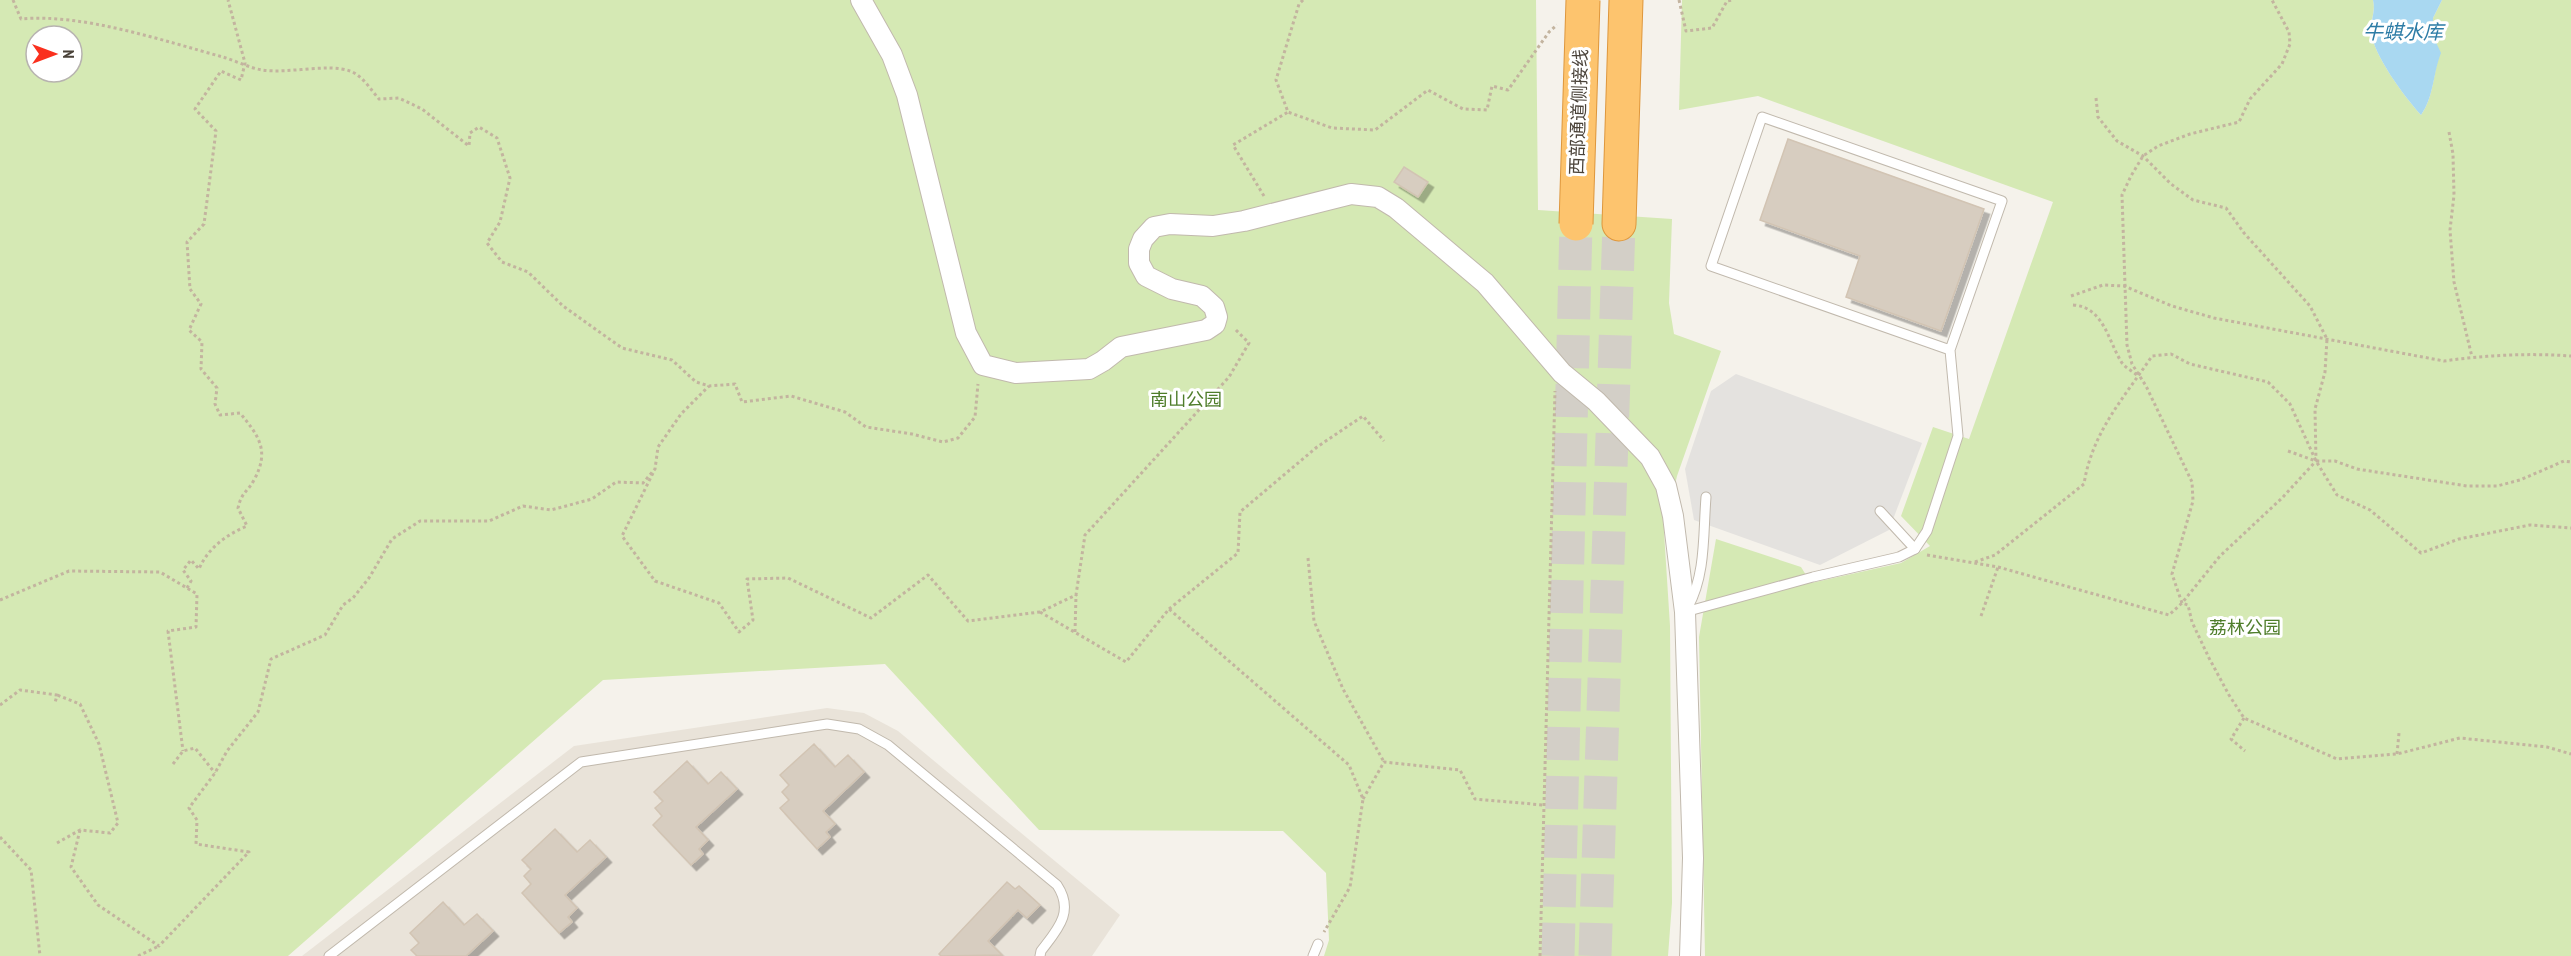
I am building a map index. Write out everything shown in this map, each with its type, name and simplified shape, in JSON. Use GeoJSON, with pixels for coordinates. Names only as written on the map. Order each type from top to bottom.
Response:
{"type":"FeatureCollection","features":[{"type":"Feature","properties":{"kind":"highway","name":"西部通道侧接线"},"geometry":{"type":"LineString","coordinates":[[1576,224],[1583,0]]}},
{"type":"Feature","properties":{"kind":"highway"},"geometry":{"type":"LineString","coordinates":[[1619,224],[1626,0]]}},
{"type":"Feature","properties":{"kind":"street"},"geometry":{"type":"LineString","coordinates":[[861,0],[892,55],[907,95],[966,333],[983,365],[1016,373],[1089,369],[1121,346],[1206,330],[1215,324],[1217,317],[1214,307],[1202,296],[1172,289],[1146,276],[1139,263],[1139,249],[1143,238],[1154,227],[1170,224],[1213,226],[1351,194],[1378,197],[1396,208],[1485,283],[1562,373],[1596,401],[1650,457],[1666,486],[1673,516],[1685,612],[1693,858],[1690,956]]}},
{"type":"Feature","properties":{"kind":"lane"},"geometry":{"type":"LineString","coordinates":[[1685,612],[1813,577],[1899,557],[1915,549],[1927,531],[1958,435],[1950,350],[2002,201],[1762,117],[1711,266],[1950,350]]}},
{"type":"Feature","properties":{"kind":"lane"},"geometry":{"type":"LineString","coordinates":[[1685,612],[1698,589],[1706,497]]}},
{"type":"Feature","properties":{"kind":"lane"},"geometry":{"type":"LineString","coordinates":[[1880,511],[1915,549]]}},
{"type":"Feature","properties":{"kind":"lane"},"geometry":{"type":"LineString","coordinates":[[329,956],[580,762],[827,724],[859,729],[888,744],[1057,885],[1065,901],[1064,919],[1040,956]]}},
{"type":"Feature","properties":{"kind":"lane"},"geometry":{"type":"LineString","coordinates":[[1313,956],[1318,944]]}},
{"type":"Feature","properties":{"kind":"path"},"geometry":{"type":"LineString","coordinates":[[13,0],[21,19],[39,17],[101,26],[244,63],[261,70],[350,71],[363,80],[379,99],[399,98],[422,109],[469,146],[470,133],[479,127],[496,138],[510,178],[500,222],[487,243],[502,262],[528,273],[562,306],[622,348],[672,360],[696,382],[709,386],[735,384],[742,402],[791,396],[845,412],[866,427],[912,434],[944,442],[958,438],[975,417],[977,387],[983,365]]}},
{"type":"Feature","properties":{"kind":"path"},"geometry":{"type":"LineString","coordinates":[[187,588],[191,581],[183,570],[191,560],[199,569],[204,556],[225,538],[247,526],[238,508],[241,495],[253,481],[263,457],[257,434],[240,413],[220,415],[215,404],[217,388],[201,369],[202,342],[189,330],[201,304],[190,289],[187,242],[204,224],[216,131],[195,109],[221,71],[241,80],[244,63],[228,0]]}},
{"type":"Feature","properties":{"kind":"path"},"geometry":{"type":"LineString","coordinates":[[1303,0],[1299,3],[1276,80],[1288,112],[1332,128],[1375,130],[1428,90],[1463,109],[1487,110],[1492,86],[1508,90],[1557,24]]}},
{"type":"Feature","properties":{"kind":"path"},"geometry":{"type":"LineString","coordinates":[[1679,0],[1686,31],[1712,28],[1727,1],[1732,0]]}},
{"type":"Feature","properties":{"kind":"path"},"geometry":{"type":"LineString","coordinates":[[2138,376],[2127,345],[2122,195],[2143,156],[2158,146],[2190,134],[2239,122],[2250,99],[2282,64],[2290,44],[2289,32],[2272,0]]}},
{"type":"Feature","properties":{"kind":"path"},"geometry":{"type":"LineString","coordinates":[[1915,549],[1931,557],[1998,567],[2169,615],[2182,603],[2220,556],[2282,498],[2316,460],[2315,409],[2325,372],[2327,339],[2310,306],[2244,233],[2226,208],[2193,200],[2170,183],[2143,156],[2117,141],[2098,117],[2096,98]]}},
{"type":"Feature","properties":{"kind":"path"},"geometry":{"type":"LineString","coordinates":[[1275,212],[1233,145],[1288,112]]}},
{"type":"Feature","properties":{"kind":"path"},"geometry":{"type":"LineString","coordinates":[[2449,132],[2453,154],[2454,184],[2450,230],[2454,282],[2472,357]]}},
{"type":"Feature","properties":{"kind":"path"},"geometry":{"type":"LineString","coordinates":[[2071,296],[2103,285],[2124,286],[2172,306],[2214,318],[2444,361],[2472,357],[2550,355],[2571,357]]}},
{"type":"Feature","properties":{"kind":"path"},"geometry":{"type":"LineString","coordinates":[[2073,305],[2083,306],[2092,312],[2104,326],[2123,365],[2138,376],[2146,386],[2192,482],[2193,501],[2172,574],[2182,603]]}},
{"type":"Feature","properties":{"kind":"path"},"geometry":{"type":"LineString","coordinates":[[1075,632],[1076,595],[1085,535],[1229,377],[1249,343],[1214,307]]}},
{"type":"Feature","properties":{"kind":"path"},"geometry":{"type":"LineString","coordinates":[[1975,562],[1995,555],[2084,484],[2088,461],[2108,417],[2152,356],[2171,354],[2190,364],[2268,382],[2290,404],[2316,460],[2337,495],[2370,510],[2421,553],[2459,539],[2530,525],[2571,528]]}},
{"type":"Feature","properties":{"kind":"path"},"geometry":{"type":"LineString","coordinates":[[1540,956],[1555,365]]}},
{"type":"Feature","properties":{"kind":"path"},"geometry":{"type":"LineString","coordinates":[[709,386],[681,414],[658,447],[655,469],[622,536],[655,581],[719,603],[739,632],[753,620],[747,579],[788,578],[871,618],[928,575],[968,621],[1040,612],[1076,595]]}},
{"type":"Feature","properties":{"kind":"path"},"geometry":{"type":"LineString","coordinates":[[1040,612],[1126,662],[1169,609],[1238,553],[1240,512],[1317,447],[1363,416],[1384,441]]}},
{"type":"Feature","properties":{"kind":"path"},"geometry":{"type":"LineString","coordinates":[[2288,451],[2316,460],[2336,461],[2357,470],[2467,486],[2497,486],[2520,480],[2564,461],[2571,462]]}},
{"type":"Feature","properties":{"kind":"path"},"geometry":{"type":"LineString","coordinates":[[138,956],[159,946],[249,852],[196,844],[197,820],[189,808],[215,773],[227,751],[258,712],[271,659],[324,635],[343,604],[353,598],[369,578],[392,539],[420,521],[489,521],[524,506],[551,510],[592,499],[616,482],[642,483],[655,469]]}},
{"type":"Feature","properties":{"kind":"path"},"geometry":{"type":"LineString","coordinates":[[1308,558],[1314,621],[1343,689],[1384,762]]}},
{"type":"Feature","properties":{"kind":"path"},"geometry":{"type":"LineString","coordinates":[[1982,616],[1998,567]]}},
{"type":"Feature","properties":{"kind":"path"},"geometry":{"type":"LineString","coordinates":[[0,600],[69,571],[160,572],[197,594],[196,627],[168,631],[183,751]]}},
{"type":"Feature","properties":{"kind":"path"},"geometry":{"type":"LineString","coordinates":[[2182,603],[2188,605],[2192,622],[2209,658],[2244,718],[2337,759],[2397,754],[2460,738],[2547,747],[2571,754]]}},
{"type":"Feature","properties":{"kind":"path"},"geometry":{"type":"LineString","coordinates":[[1169,609],[1349,765],[1363,799]]}},
{"type":"Feature","properties":{"kind":"path"},"geometry":{"type":"LineString","coordinates":[[0,705],[20,690],[57,695],[80,704],[99,744],[118,823],[110,833],[80,830],[57,843]]}},
{"type":"Feature","properties":{"kind":"path"},"geometry":{"type":"LineString","coordinates":[[55,703],[57,695]]}},
{"type":"Feature","properties":{"kind":"path"},"geometry":{"type":"LineString","coordinates":[[2244,718],[2231,739],[2245,751]]}},
{"type":"Feature","properties":{"kind":"path"},"geometry":{"type":"LineString","coordinates":[[2397,754],[2399,733]]}},
{"type":"Feature","properties":{"kind":"path"},"geometry":{"type":"LineString","coordinates":[[173,764],[183,751],[195,748],[215,773]]}},
{"type":"Feature","properties":{"kind":"path"},"geometry":{"type":"LineString","coordinates":[[1384,762],[1460,770],[1475,799],[1544,805]]}},
{"type":"Feature","properties":{"kind":"path"},"geometry":{"type":"LineString","coordinates":[[1318,944],[1350,887],[1363,799],[1384,762]]}},
{"type":"Feature","properties":{"kind":"path"},"geometry":{"type":"LineString","coordinates":[[107,782],[114,784]]}},
{"type":"Feature","properties":{"kind":"path"},"geometry":{"type":"LineString","coordinates":[[80,830],[71,867],[98,905],[159,946]]}},
{"type":"Feature","properties":{"kind":"path"},"geometry":{"type":"LineString","coordinates":[[0,837],[31,870],[40,956]]}},
{"type":"Feature","properties":{"kind":"shaded area"},"geometry":{"type":"Polygon","coordinates":[[[1736,374],[1922,443],[1889,530],[1820,565],[1694,520],[1685,469],[1711,391],[1736,374]]]}},
{"type":"Feature","properties":{"kind":"shaded area"},"geometry":{"type":"Polygon","coordinates":[[[827,708],[864,713],[898,731],[1120,915],[1092,956],[302,956],[574,746],[827,708]]]}},
{"type":"Feature","properties":{"kind":"green space","name":"南山公园"},"geometry":{"type":"Polygon","coordinates":[[[0,0],[1536,0],[1538,210],[1672,219],[1669,303],[1674,334],[1721,351],[1677,476],[1664,532],[1670,626],[1672,903],[1668,956],[1324,956],[1329,940],[1326,873],[1283,831],[1039,830],[885,664],[603,680],[288,956],[0,956],[0,0]]]}},
{"type":"Feature","properties":{"kind":"green space","name":"荔林公园"},"geometry":{"type":"Polygon","coordinates":[[[1682,0],[2373,0],[2371,32],[2373,42],[2398,87],[2421,115],[2431,93],[2440,53],[2434,38],[2433,18],[2442,0],[2571,0],[2571,956],[1705,956],[1699,637],[1716,539],[1801,567],[1811,583],[1901,563],[1930,546],[1901,516],[1933,427],[1969,439],[2053,202],[1758,96],[1679,110],[1682,0]]]}},
{"type":"Feature","properties":{"kind":"water","name":"牛蜞水库"},"geometry":{"type":"Polygon","coordinates":[[[2373,0],[2442,0],[2433,18],[2434,38],[2441,53],[2431,93],[2421,115],[2398,87],[2373,42],[2371,24],[2373,0]]]}},
{"type":"Feature","properties":{"kind":"building"},"geometry":{"type":"Polygon","coordinates":[[[1788,139],[1984,209],[1941,331],[1846,297],[1860,256],[1760,220],[1788,139]]]}},
{"type":"Feature","properties":{"kind":"building"},"geometry":{"type":"Polygon","coordinates":[[[1404,167],[1428,182],[1418,197],[1394,182],[1404,167]]]}},
{"type":"Feature","properties":{"kind":"building"},"geometry":{"type":"Polygon","coordinates":[[[814,744],[835,767],[848,755],[864,772],[823,811],[835,824],[826,832],[830,837],[817,849],[780,808],[789,800],[782,792],[789,785],[780,775],[814,744]]]}},
{"type":"Feature","properties":{"kind":"building"},"geometry":{"type":"Polygon","coordinates":[[[687,761],[708,784],[721,772],[737,789],[696,827],[708,840],[699,849],[703,854],[691,865],[653,825],[662,816],[655,808],[663,801],[654,792],[687,761]]]}},
{"type":"Feature","properties":{"kind":"building"},"geometry":{"type":"Polygon","coordinates":[[[555,829],[577,852],[590,840],[606,857],[565,895],[577,908],[568,917],[572,922],[559,933],[522,893],[531,884],[524,876],[531,869],[522,860],[555,829]]]}},
{"type":"Feature","properties":{"kind":"building"},"geometry":{"type":"Polygon","coordinates":[[[1007,882],[1015,889],[1019,886],[1040,905],[1027,918],[1018,910],[988,941],[1002,955],[941,956],[939,954],[1007,882]]]}},
{"type":"Feature","properties":{"kind":"building"},"geometry":{"type":"Polygon","coordinates":[[[443,902],[464,925],[477,914],[493,931],[466,956],[417,956],[411,950],[419,943],[410,933],[443,902]]]}},
{"type":"Feature","properties":{"kind":"tunnel"},"geometry":{"type":"LineString","coordinates":[[1558,956],[1576,224]]}},
{"type":"Feature","properties":{"kind":"tunnel"},"geometry":{"type":"LineString","coordinates":[[1595,956],[1619,224]]}}]}
